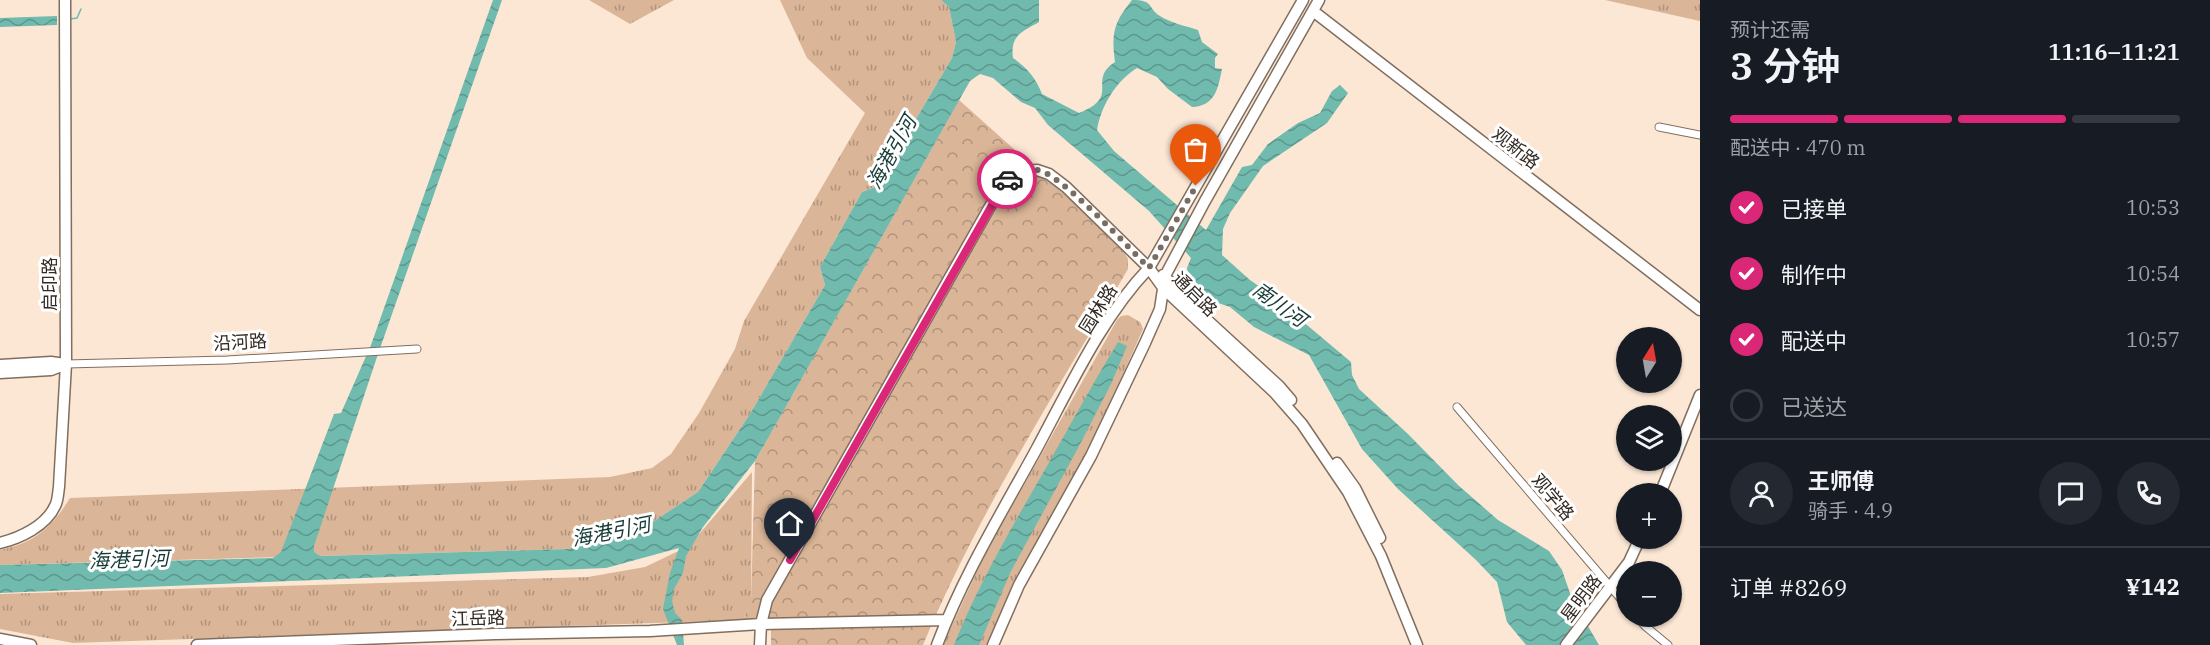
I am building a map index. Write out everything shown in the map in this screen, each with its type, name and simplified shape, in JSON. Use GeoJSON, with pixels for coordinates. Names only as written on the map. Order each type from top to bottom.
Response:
{"type":"FeatureCollection","features":[{"type":"Feature","properties":{"kind":"street","name":"启印路"},"geometry":{"type":"LineString","coordinates":[[3,541],[27,533],[43,522],[55,507],[59,487],[66,364],[65,0]]}},
{"type":"Feature","properties":{"kind":"street","name":"园林路"},"geometry":{"type":"LineString","coordinates":[[937,645],[970,569],[1077,375],[1114,312],[1132,286],[1149,268],[1303,0]]}},
{"type":"Feature","properties":{"kind":"street"},"geometry":{"type":"LineString","coordinates":[[993,645],[1019,585],[1101,435],[1156,317],[1164,289],[1165,276],[1319,0]]}},
{"type":"Feature","properties":{"kind":"street","name":"观新路"},"geometry":{"type":"LineString","coordinates":[[1313,11],[1700,310]]}},
{"type":"Feature","properties":{"kind":"street"},"geometry":{"type":"LineString","coordinates":[[1659,127],[1700,135]]}},
{"type":"Feature","properties":{"kind":"street"},"geometry":{"type":"LineString","coordinates":[[760,645],[760,624],[767,600],[1005,180],[1021,171],[1036,170],[1049,174],[1066,187],[1149,268]]}},
{"type":"Feature","properties":{"kind":"street","name":"通启路"},"geometry":{"type":"LineString","coordinates":[[1149,268],[1165,276],[1206,319],[1279,386],[1306,418],[1355,488],[1387,552],[1425,645]]}},
{"type":"Feature","properties":{"kind":"street","name":"通启路"},"geometry":{"type":"LineString","coordinates":[[1149,268],[1164,289],[1274,392],[1302,424],[1348,492],[1381,556],[1417,645]]}},
{"type":"Feature","properties":{"kind":"street","name":"沿河路"},"geometry":{"type":"LineString","coordinates":[[0,365],[51,362],[66,364],[227,360],[417,349]]}},
{"type":"Feature","properties":{"kind":"street","name":"沿河路"},"geometry":{"type":"LineString","coordinates":[[0,373],[51,370],[66,364]]}},
{"type":"Feature","properties":{"kind":"street"},"geometry":{"type":"LineString","coordinates":[[1664,483],[1700,395]]}},
{"type":"Feature","properties":{"kind":"street","name":"观学路"},"geometry":{"type":"LineString","coordinates":[[1457,407],[1616,594]]}},
{"type":"Feature","properties":{"kind":"street","name":"星明路"},"geometry":{"type":"LineString","coordinates":[[1566,645],[1629,562],[1635,549]]}},
{"type":"Feature","properties":{"kind":"street","name":"江岳路"},"geometry":{"type":"LineString","coordinates":[[197,645],[668,630],[760,624],[946,620]]}},
{"type":"Feature","properties":{"kind":"street"},"geometry":{"type":"LineString","coordinates":[[1646,627],[1668,645]]}},
{"type":"Feature","properties":{"kind":"street"},"geometry":{"type":"LineString","coordinates":[[0,639],[31,645]]}},
{"type":"Feature","properties":{"kind":"green space"},"geometry":{"type":"Polygon","coordinates":[[[589,0],[674,0],[630,24],[589,0]]]}},
{"type":"Feature","properties":{"kind":"green space"},"geometry":{"type":"Polygon","coordinates":[[[780,0],[941,0],[949,7],[956,42],[952,58],[879,185],[862,192],[820,267],[825,285],[750,414],[698,492],[642,529],[568,549],[0,565],[0,550],[33,538],[49,525],[70,498],[610,477],[652,468],[671,454],[699,413],[735,349],[744,321],[865,113],[807,58],[780,0]]]}},
{"type":"Feature","properties":{"kind":"green space"},"geometry":{"type":"Polygon","coordinates":[[[1605,0],[1700,0],[1700,21],[1605,0]]]}},
{"type":"Feature","properties":{"kind":"green space"},"geometry":{"type":"Polygon","coordinates":[[[959,100],[1119,243],[1128,259],[1128,269],[993,500],[923,645],[771,645],[771,619],[743,620],[751,601],[755,461],[959,100]]]}},
{"type":"Feature","properties":{"kind":"green space"},"geometry":{"type":"Polygon","coordinates":[[[1128,315],[1140,322],[1143,329],[1089,451],[989,645],[943,645],[984,556],[1117,320],[1121,316],[1128,315]]]}},
{"type":"Feature","properties":{"kind":"green space"},"geometry":{"type":"Polygon","coordinates":[[[752,472],[751,602],[743,620],[73,643],[0,629],[0,594],[588,577],[645,567],[689,546],[752,472]]]}},
{"type":"Feature","properties":{"kind":"water","name":"南川河"},"geometry":{"type":"Polygon","coordinates":[[[493,0],[502,0],[377,357],[314,546],[314,552],[320,556],[568,549],[642,529],[698,492],[750,414],[825,285],[820,267],[862,192],[880,185],[952,58],[956,42],[949,7],[941,0],[1039,0],[1039,22],[1015,39],[1013,58],[1031,74],[1042,94],[1079,113],[1099,101],[1102,94],[1103,76],[1115,62],[1113,43],[1115,28],[1132,0],[1139,0],[1148,3],[1156,13],[1164,18],[1198,30],[1202,42],[1218,54],[1215,58],[1215,68],[1222,69],[1217,90],[1211,100],[1200,106],[1192,107],[1168,89],[1157,77],[1137,68],[1116,87],[1102,112],[1097,130],[1114,151],[1206,230],[1242,167],[1252,165],[1268,144],[1298,123],[1320,113],[1332,91],[1340,85],[1348,93],[1327,123],[1263,166],[1230,213],[1223,229],[1222,255],[1351,362],[1352,375],[1359,389],[1408,434],[1458,485],[1498,520],[1549,551],[1562,570],[1572,599],[1599,645],[1526,645],[1507,622],[1497,582],[1398,489],[1362,449],[1309,355],[1254,327],[1230,307],[1198,296],[1190,287],[1187,268],[1191,258],[1149,211],[1048,125],[1035,108],[1021,102],[993,78],[980,74],[970,81],[755,461],[703,527],[686,556],[683,573],[674,589],[672,601],[675,613],[682,620],[684,645],[677,645],[663,609],[670,573],[679,548],[606,568],[0,593],[0,565],[273,558],[281,552],[334,414],[341,413],[371,345],[493,0]]]}},
{"type":"Feature","properties":{"kind":"water"},"geometry":{"type":"Polygon","coordinates":[[[57,16],[57,25],[0,27],[0,18],[57,16]]]}},
{"type":"Feature","properties":{"kind":"water"},"geometry":{"type":"Polygon","coordinates":[[[1118,342],[1127,346],[1111,384],[1011,571],[979,645],[954,645],[974,599],[998,554],[1118,342]]]}},
{"type":"Feature","properties":{"kind":"waterway"},"geometry":{"type":"LineString","coordinates":[[70,19],[77,18],[81,9]]}},
{"type":"Feature","properties":{"kind":"way so far"},"geometry":{"type":"LineString","coordinates":[[1007,179],[1021,171],[1036,170],[1049,174],[1066,187],[1149,268],[1196,186]]}},
{"type":"Feature","properties":{"kind":"route"},"geometry":{"type":"LineString","coordinates":[[790,560],[1007,179]]}},
{"type":"Feature","properties":{"kind":"water label","name":"海港引河"},"geometry":{"type":"Point","coordinates":[891,152]}},
{"type":"Feature","properties":{"kind":"water label","name":"海港引河"},"geometry":{"type":"Point","coordinates":[611,531]}},
{"type":"Feature","properties":{"kind":"water label","name":"海港引河"},"geometry":{"type":"Point","coordinates":[129,559]}}]}
